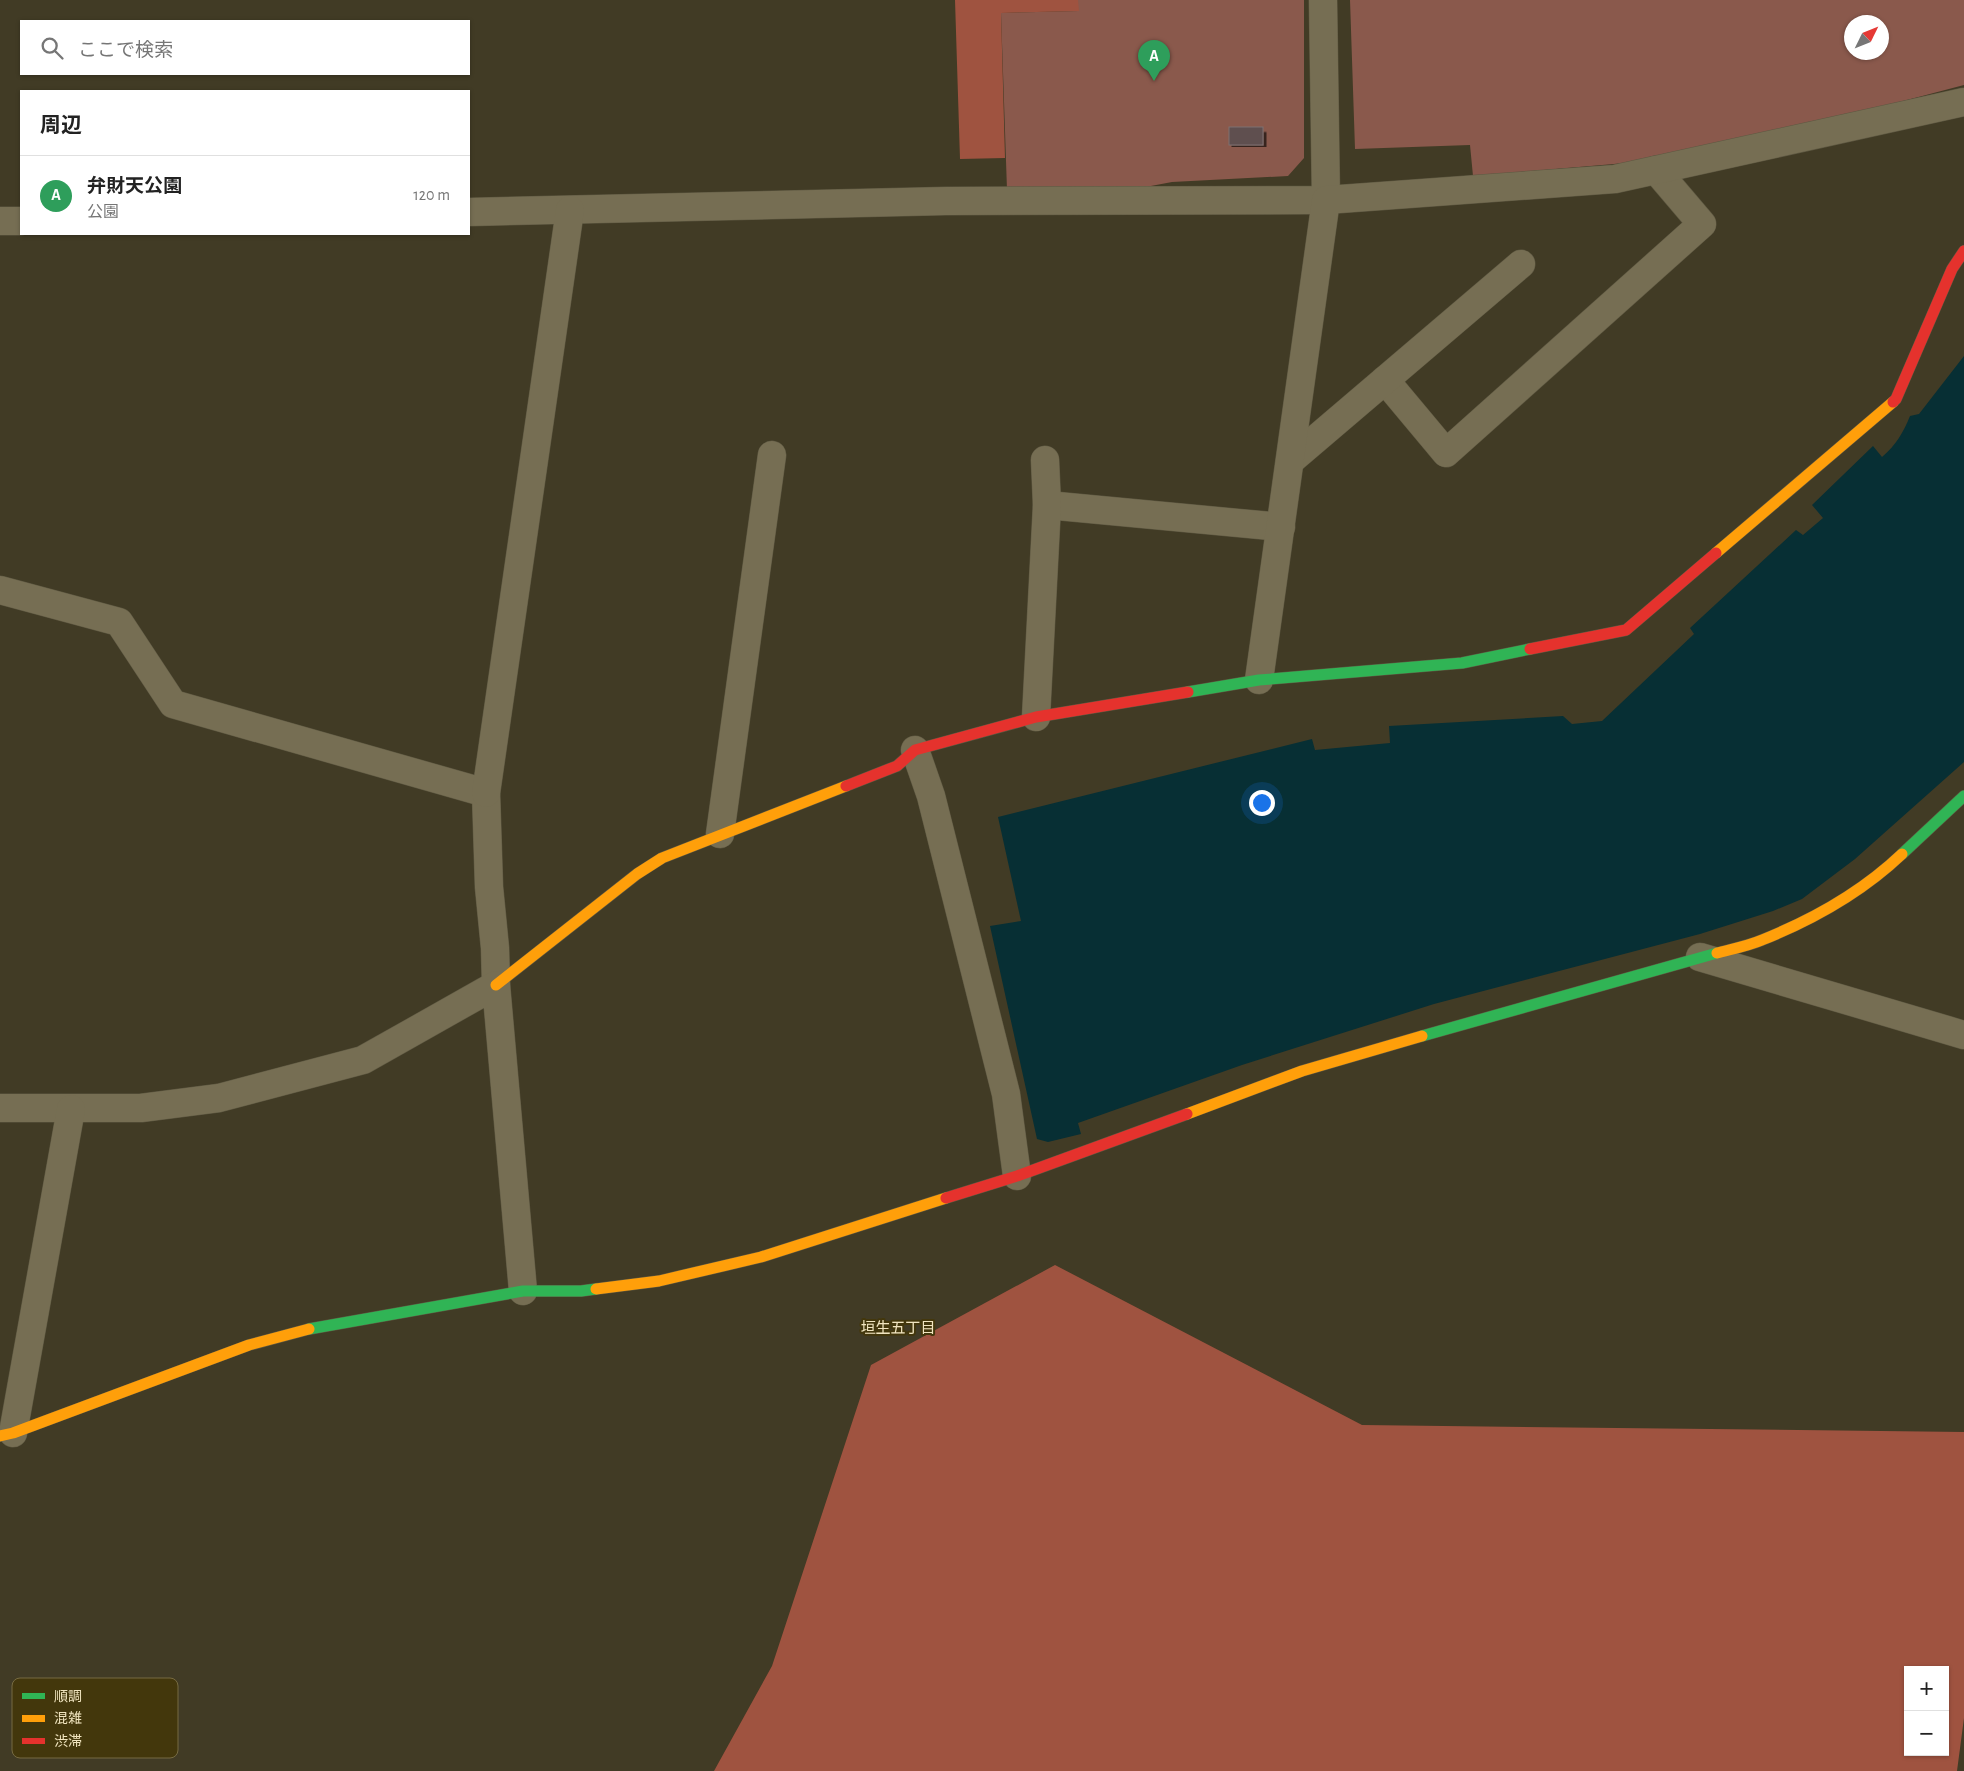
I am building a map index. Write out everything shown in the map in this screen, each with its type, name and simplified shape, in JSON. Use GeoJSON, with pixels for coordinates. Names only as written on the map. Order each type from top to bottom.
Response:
{"type":"FeatureCollection","features":[{"type":"Feature","properties":{"kind":"street"},"geometry":{"type":"LineString","coordinates":[[1259,680],[1326,200],[1323,0]]}},
{"type":"Feature","properties":{"kind":"street"},"geometry":{"type":"LineString","coordinates":[[470,212],[946,201],[1326,200],[1615,178],[1964,102]]}},
{"type":"Feature","properties":{"kind":"street"},"geometry":{"type":"LineString","coordinates":[[1385,380],[1446,453],[1702,224],[1656,170]]}},
{"type":"Feature","properties":{"kind":"street"},"geometry":{"type":"LineString","coordinates":[[523,1290],[496,985],[489,887],[486,792],[570,210]]}},
{"type":"Feature","properties":{"kind":"street"},"geometry":{"type":"LineString","coordinates":[[0,221],[20,221]]}},
{"type":"Feature","properties":{"kind":"street"},"geometry":{"type":"LineString","coordinates":[[0,1108],[71,1110],[141,1108],[218,1098],[363,1060],[496,985],[637,874],[662,858],[897,766],[916,750],[1036,717],[1259,680],[1462,663],[1626,630],[1896,399],[1952,269],[1964,251]]}},
{"type":"Feature","properties":{"kind":"street"},"geometry":{"type":"LineString","coordinates":[[1290,461],[1521,264]]}},
{"type":"Feature","properties":{"kind":"street"},"geometry":{"type":"LineString","coordinates":[[720,834],[772,455]]}},
{"type":"Feature","properties":{"kind":"street"},"geometry":{"type":"LineString","coordinates":[[1036,717],[1047,505],[1045,460]]}},
{"type":"Feature","properties":{"kind":"street"},"geometry":{"type":"LineString","coordinates":[[1047,505],[1281,528]]}},
{"type":"Feature","properties":{"kind":"street"},"geometry":{"type":"LineString","coordinates":[[0,590],[119,622],[173,704],[486,792]]}},
{"type":"Feature","properties":{"kind":"street"},"geometry":{"type":"LineString","coordinates":[[916,750],[931,796],[1006,1094],[1018,1176]]}},
{"type":"Feature","properties":{"kind":"street"},"geometry":{"type":"LineString","coordinates":[[6,1435],[249,1346],[318,1327],[523,1290],[580,1291],[668,1279],[761,1257],[1018,1176],[1302,1071],[1760,941],[1818,914],[1858,888],[1898,857],[1964,796]]}},
{"type":"Feature","properties":{"kind":"street"},"geometry":{"type":"LineString","coordinates":[[1700,957],[1964,1035]]}},
{"type":"Feature","properties":{"kind":"street"},"geometry":{"type":"LineString","coordinates":[[6,1435],[71,1110]]}},
{"type":"Feature","properties":{"kind":"shaded area"},"geometry":{"type":"Polygon","coordinates":[[[955,0],[1078,0],[1079,11],[1001,13],[1005,158],[960,159],[955,0]]]}},
{"type":"Feature","properties":{"kind":"shaded area"},"geometry":{"type":"Polygon","coordinates":[[[1078,0],[1304,0],[1304,158],[1288,176],[1172,182],[1135,189],[1007,190],[1001,13],[1078,11],[1078,0]]]}},
{"type":"Feature","properties":{"kind":"shaded area"},"geometry":{"type":"Polygon","coordinates":[[[1350,0],[1964,0],[1964,85],[1778,134],[1660,160],[1473,176],[1470,145],[1355,149],[1350,0]]]}},
{"type":"Feature","properties":{"kind":"shaded area"},"geometry":{"type":"Polygon","coordinates":[[[1055,1265],[1362,1425],[1964,1432],[1964,1718],[1957,1771],[714,1771],[772,1666],[871,1365],[1055,1265]]]}},
{"type":"Feature","properties":{"kind":"water"},"geometry":{"type":"Polygon","coordinates":[[[1964,356],[1964,762],[1855,859],[1802,899],[1773,911],[1700,934],[1434,1004],[1242,1065],[1078,1123],[1081,1134],[1048,1142],[1037,1139],[990,926],[1021,921],[998,817],[1312,739],[1315,750],[1390,743],[1389,726],[1563,716],[1572,724],[1602,721],[1694,634],[1690,628],[1796,530],[1803,535],[1823,518],[1812,505],[1873,446],[1882,457],[1899,438],[1910,416],[1919,414],[1964,356]]]}},
{"type":"Feature","properties":{"kind":"building"},"geometry":{"type":"Polygon","coordinates":[[[1229,127],[1263,127],[1263,145],[1229,145],[1229,127]]]}},
{"type":"Feature","properties":{"kind":"traffic: fast"},"geometry":{"type":"LineString","coordinates":[[1188,692],[1259,680],[1462,663],[1530,649]]}},
{"type":"Feature","properties":{"kind":"traffic: fast"},"geometry":{"type":"LineString","coordinates":[[1902,854],[1964,796]]}},
{"type":"Feature","properties":{"kind":"traffic: fast"},"geometry":{"type":"LineString","coordinates":[[1422,1036],[1717,953]]}},
{"type":"Feature","properties":{"kind":"traffic: fast"},"geometry":{"type":"LineString","coordinates":[[309,1329],[523,1291],[581,1291],[596,1289]]}},
{"type":"Feature","properties":{"kind":"traffic: slow"},"geometry":{"type":"LineString","coordinates":[[1716,553],[1893,402]]}},
{"type":"Feature","properties":{"kind":"traffic: slow"},"geometry":{"type":"LineString","coordinates":[[496,985],[637,874],[662,858],[846,786]]}},
{"type":"Feature","properties":{"kind":"traffic: slow"},"geometry":{"type":"LineString","coordinates":[[1717,953],[1757,942],[1818,914],[1870,881],[1902,854]]}},
{"type":"Feature","properties":{"kind":"traffic: slow"},"geometry":{"type":"LineString","coordinates":[[1187,1114],[1302,1071],[1422,1036]]}},
{"type":"Feature","properties":{"kind":"traffic: slow"},"geometry":{"type":"LineString","coordinates":[[596,1289],[659,1281],[761,1257],[946,1198]]}},
{"type":"Feature","properties":{"kind":"traffic: slow"},"geometry":{"type":"LineString","coordinates":[[0,1436],[13,1433],[249,1345],[309,1329]]}},
{"type":"Feature","properties":{"kind":"traffic: jam"},"geometry":{"type":"LineString","coordinates":[[1893,402],[1896,399],[1952,269],[1964,251]]}},
{"type":"Feature","properties":{"kind":"traffic: jam"},"geometry":{"type":"LineString","coordinates":[[1530,649],[1626,630],[1716,553]]}},
{"type":"Feature","properties":{"kind":"traffic: jam"},"geometry":{"type":"LineString","coordinates":[[846,786],[897,766],[915,750],[1036,717],[1188,692]]}},
{"type":"Feature","properties":{"kind":"traffic: jam"},"geometry":{"type":"LineString","coordinates":[[946,1198],[1017,1176],[1187,1114]]}},
{"type":"Feature","properties":{"kind":"place","name":"弁財天公園"},"geometry":{"type":"Point","coordinates":[1154,81]}},
{"type":"Feature","properties":{"kind":"district","name":"垣生五丁目"},"geometry":{"type":"Point","coordinates":[898,1328]}}]}
